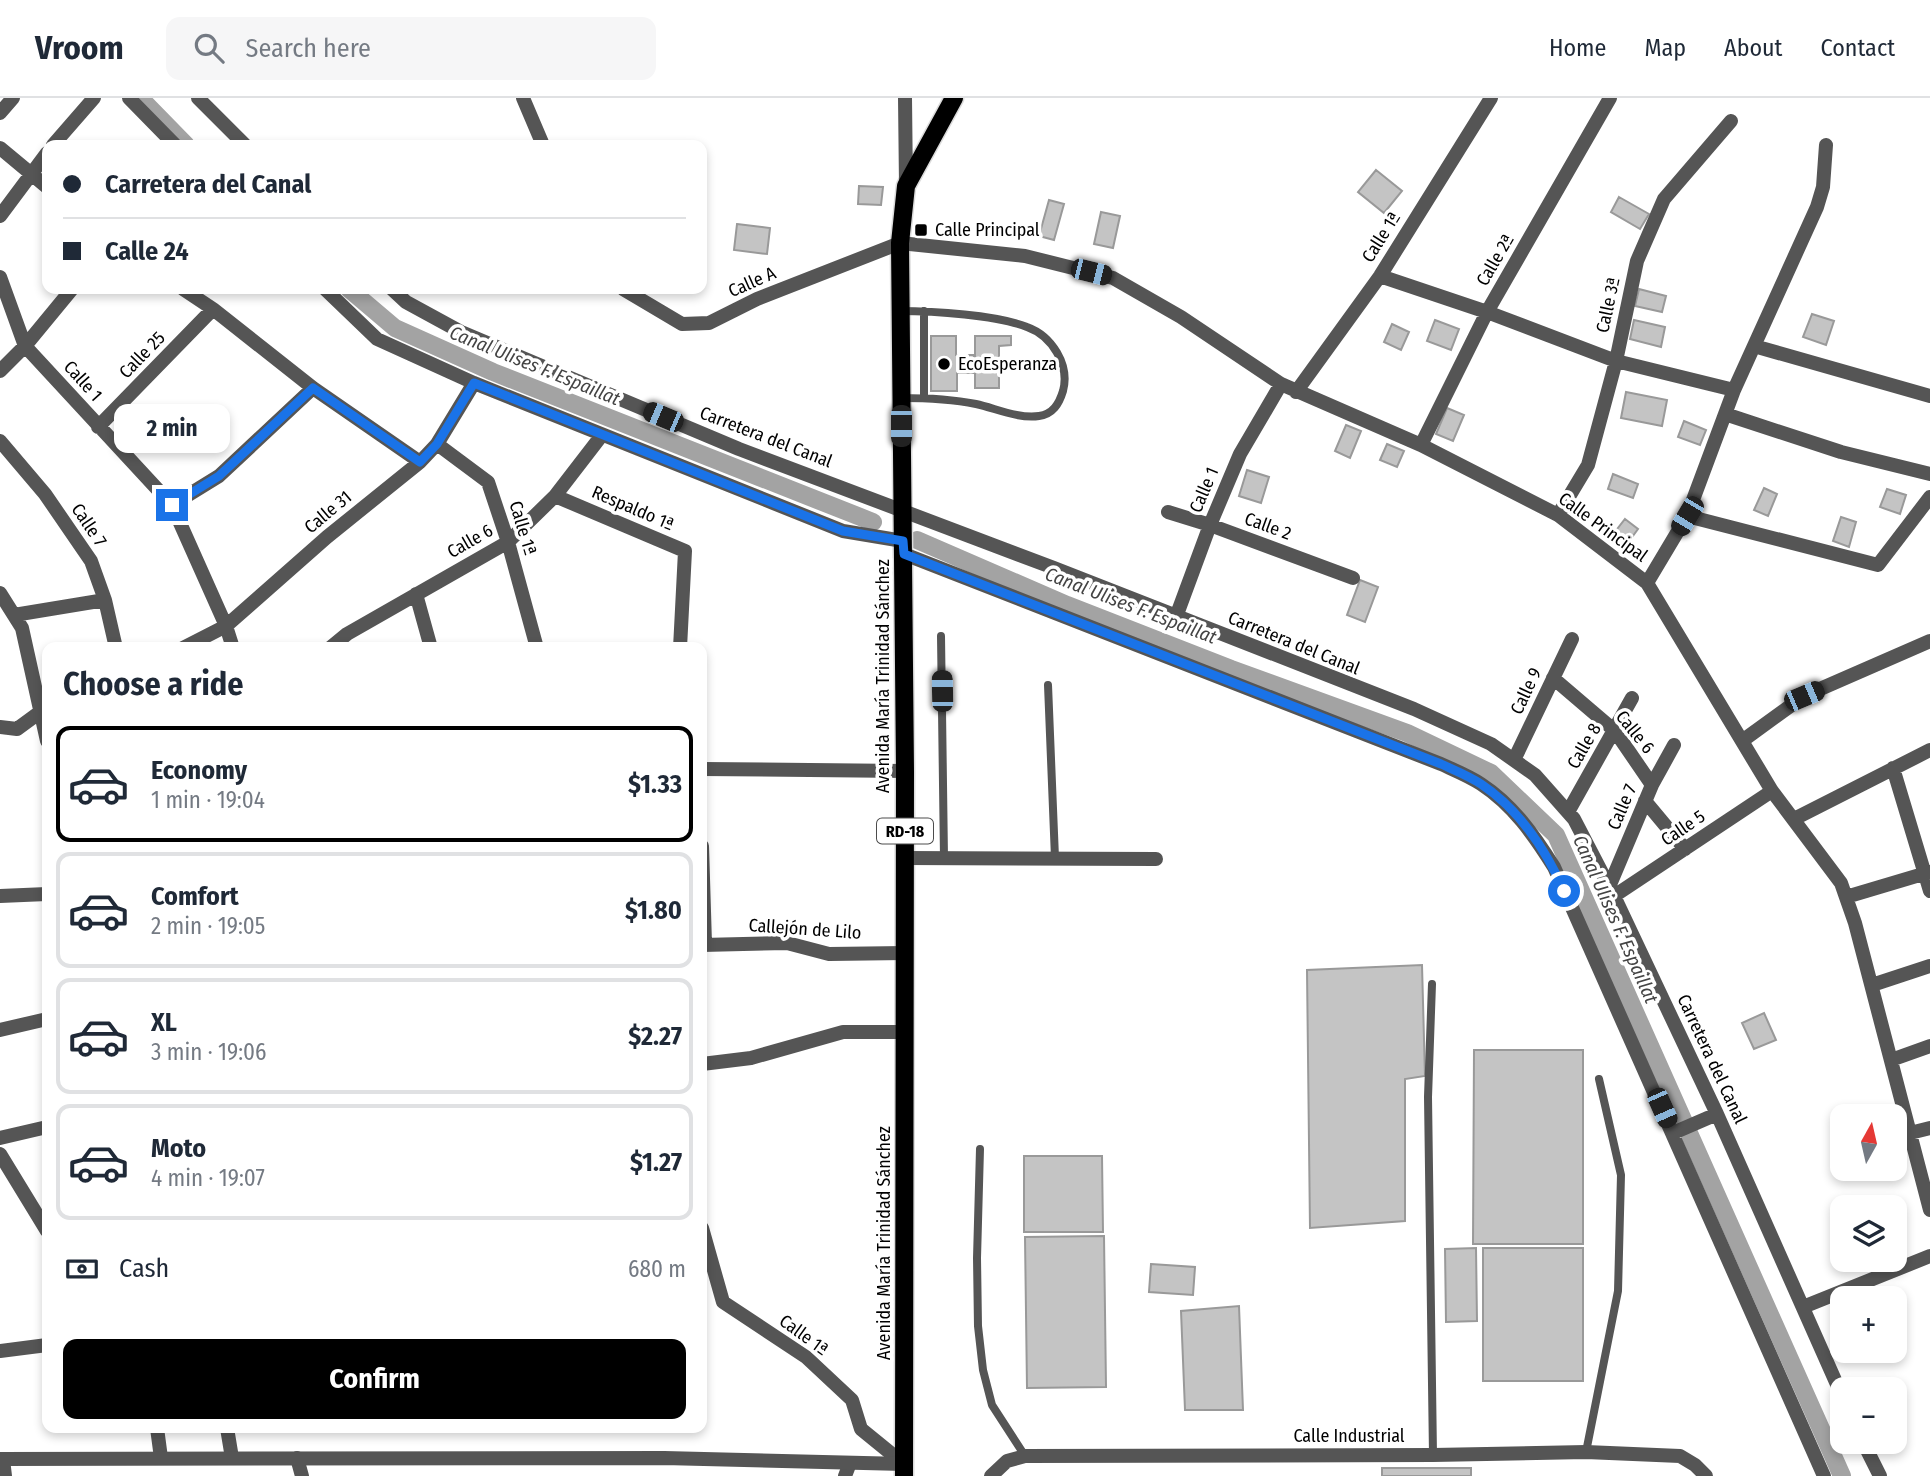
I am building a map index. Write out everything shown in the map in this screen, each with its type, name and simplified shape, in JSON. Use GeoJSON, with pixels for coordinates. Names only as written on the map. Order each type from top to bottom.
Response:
{"type":"FeatureCollection","features":[{"type":"Feature","properties":{"kind":"main road","name":"Avenida María Trinidad Sánchez"},"geometry":{"type":"LineString","coordinates":[[904,1470],[905,771],[900,243],[905,186],[954,98]]}},
{"type":"Feature","properties":{"kind":"street"},"geometry":{"type":"LineString","coordinates":[[0,113],[13,98]]}},
{"type":"Feature","properties":{"kind":"street"},"geometry":{"type":"LineString","coordinates":[[58,140],[94,98]]}},
{"type":"Feature","properties":{"kind":"street"},"geometry":{"type":"LineString","coordinates":[[129,98],[170,140]]}},
{"type":"Feature","properties":{"kind":"street"},"geometry":{"type":"LineString","coordinates":[[198,98],[240,140]]}},
{"type":"Feature","properties":{"kind":"street"},"geometry":{"type":"LineString","coordinates":[[523,98],[541,140]]}},
{"type":"Feature","properties":{"kind":"street"},"geometry":{"type":"LineString","coordinates":[[905,98],[905,186]]}},
{"type":"Feature","properties":{"kind":"street","name":"Calle 1ª"},"geometry":{"type":"LineString","coordinates":[[1296,392],[1380,276],[1491,98]]}},
{"type":"Feature","properties":{"kind":"street","name":"Calle 2ª"},"geometry":{"type":"LineString","coordinates":[[1420,445],[1487,312],[1610,98]]}},
{"type":"Feature","properties":{"kind":"street","name":"Calle 3ª"},"geometry":{"type":"LineString","coordinates":[[1558,515],[1588,466],[1616,361],[1637,261],[1664,199],[1731,121]]}},
{"type":"Feature","properties":{"kind":"street"},"geometry":{"type":"LineString","coordinates":[[1647,583],[1687,516],[1734,390],[1817,207],[1823,187],[1826,145]]}},
{"type":"Feature","properties":{"kind":"street"},"geometry":{"type":"LineString","coordinates":[[0,148],[42,183]]}},
{"type":"Feature","properties":{"kind":"street"},"geometry":{"type":"LineString","coordinates":[[0,216],[42,160]]}},
{"type":"Feature","properties":{"kind":"street","name":"Calle A"},"geometry":{"type":"LineString","coordinates":[[631,294],[682,324],[709,323],[757,299],[900,243]]}},
{"type":"Feature","properties":{"kind":"street","name":"Calle Principal"},"geometry":{"type":"LineString","coordinates":[[900,243],[1025,256],[1113,278],[1181,317],[1296,392],[1420,445],[1558,515],[1647,583],[1772,791],[1841,883],[1856,923],[1930,1207]]}},
{"type":"Feature","properties":{"kind":"street"},"geometry":{"type":"LineString","coordinates":[[1380,276],[1487,312],[1616,361],[1734,390]]}},
{"type":"Feature","properties":{"kind":"street","name":"Calle 1"},"geometry":{"type":"LineString","coordinates":[[0,277],[25,346],[172,505],[231,642]]}},
{"type":"Feature","properties":{"kind":"street"},"geometry":{"type":"LineString","coordinates":[[0,371],[25,346],[68,294]]}},
{"type":"Feature","properties":{"kind":"street"},"geometry":{"type":"LineString","coordinates":[[191,294],[214,309],[313,388],[420,462]]}},
{"type":"Feature","properties":{"kind":"street"},"geometry":{"type":"LineString","coordinates":[[329,294],[377,339],[474,383],[843,531],[903,548],[1441,764],[1480,783],[1512,810],[1535,836],[1554,867],[1677,1131],[1759,1331],[1824,1476]]}},
{"type":"Feature","properties":{"kind":"street","name":"Carretera del Canal"},"geometry":{"type":"LineString","coordinates":[[397,294],[406,302],[461,332],[739,449],[902,509],[1414,709],[1491,744],[1535,775],[1574,819],[1612,891],[1717,1114],[1834,1377]]}},
{"type":"Feature","properties":{"kind":"street","name":"Calle 25"},"geometry":{"type":"LineString","coordinates":[[98,427],[214,309]]}},
{"type":"Feature","properties":{"kind":"street"},"geometry":{"type":"LineString","coordinates":[[1754,346],[1930,396]]}},
{"type":"Feature","properties":{"kind":"street","name":"Calle 31"},"geometry":{"type":"LineString","coordinates":[[195,642],[226,626],[327,537],[420,462],[437,444],[474,383]]}},
{"type":"Feature","properties":{"kind":"street","name":"Calle 1"},"geometry":{"type":"LineString","coordinates":[[1176,617],[1240,454],[1281,384]]}},
{"type":"Feature","properties":{"kind":"street"},"geometry":{"type":"LineString","coordinates":[[172,505],[219,476],[313,388]]}},
{"type":"Feature","properties":{"kind":"street"},"geometry":{"type":"LineString","coordinates":[[1725,414],[1841,452],[1930,474]]}},
{"type":"Feature","properties":{"kind":"street","name":"Calle 6"},"geometry":{"type":"LineString","coordinates":[[337,642],[508,542],[555,496],[602,435]]}},
{"type":"Feature","properties":{"kind":"street","name":"Calle 7"},"geometry":{"type":"LineString","coordinates":[[0,441],[45,494],[91,561],[106,600],[115,642]]}},
{"type":"Feature","properties":{"kind":"street","name":"Calle 1ª"},"geometry":{"type":"LineString","coordinates":[[437,444],[488,482],[508,542],[535,642]]}},
{"type":"Feature","properties":{"kind":"street","name":"Respaldo 1ª"},"geometry":{"type":"LineString","coordinates":[[555,496],[685,551],[680,642]]}},
{"type":"Feature","properties":{"kind":"street"},"geometry":{"type":"LineString","coordinates":[[1687,516],[1878,565],[1930,497]]}},
{"type":"Feature","properties":{"kind":"street","name":"Calle 2"},"geometry":{"type":"LineString","coordinates":[[1168,512],[1353,578]]}},
{"type":"Feature","properties":{"kind":"street"},"geometry":{"type":"LineString","coordinates":[[0,593],[22,628],[42,702]]}},
{"type":"Feature","properties":{"kind":"street"},"geometry":{"type":"LineString","coordinates":[[416,594],[429,642]]}},
{"type":"Feature","properties":{"kind":"street"},"geometry":{"type":"LineString","coordinates":[[14,615],[106,600]]}},
{"type":"Feature","properties":{"kind":"street","name":"Calle 9"},"geometry":{"type":"LineString","coordinates":[[1514,760],[1572,639]]}},
{"type":"Feature","properties":{"kind":"street"},"geometry":{"type":"LineString","coordinates":[[1742,741],[1804,696],[1930,641]]}},
{"type":"Feature","properties":{"kind":"street","name":"Calle 6"},"geometry":{"type":"LineString","coordinates":[[1553,678],[1615,731],[1652,785]]}},
{"type":"Feature","properties":{"kind":"street","name":"Calle 8"},"geometry":{"type":"LineString","coordinates":[[1568,812],[1632,698]]}},
{"type":"Feature","properties":{"kind":"street"},"geometry":{"type":"LineString","coordinates":[[0,727],[17,729],[42,710]]}},
{"type":"Feature","properties":{"kind":"street","name":"Calle 7"},"geometry":{"type":"LineString","coordinates":[[1612,891],[1645,801],[1674,745]]}},
{"type":"Feature","properties":{"kind":"street"},"geometry":{"type":"LineString","coordinates":[[1794,819],[1930,750]]}},
{"type":"Feature","properties":{"kind":"street"},"geometry":{"type":"LineString","coordinates":[[1893,768],[1927,873],[1930,891]]}},
{"type":"Feature","properties":{"kind":"street"},"geometry":{"type":"LineString","coordinates":[[707,769],[905,771]]}},
{"type":"Feature","properties":{"kind":"street","name":"Calle 5"},"geometry":{"type":"LineString","coordinates":[[1612,891],[1685,849],[1772,791]]}},
{"type":"Feature","properties":{"kind":"street"},"geometry":{"type":"LineString","coordinates":[[1645,801],[1685,849]]}},
{"type":"Feature","properties":{"kind":"street"},"geometry":{"type":"LineString","coordinates":[[905,858],[1156,859]]}},
{"type":"Feature","properties":{"kind":"street"},"geometry":{"type":"LineString","coordinates":[[1846,897],[1927,873]]}},
{"type":"Feature","properties":{"kind":"street"},"geometry":{"type":"LineString","coordinates":[[0,896],[42,894]]}},
{"type":"Feature","properties":{"kind":"street","name":"Callejón de Lilo"},"geometry":{"type":"LineString","coordinates":[[707,944],[787,943],[829,954],[905,953]]}},
{"type":"Feature","properties":{"kind":"street"},"geometry":{"type":"LineString","coordinates":[[1872,985],[1930,966]]}},
{"type":"Feature","properties":{"kind":"street"},"geometry":{"type":"LineString","coordinates":[[0,1030],[42,1020]]}},
{"type":"Feature","properties":{"kind":"street"},"geometry":{"type":"LineString","coordinates":[[707,1063],[751,1058],[843,1032],[905,1032]]}},
{"type":"Feature","properties":{"kind":"street"},"geometry":{"type":"LineString","coordinates":[[1891,1060],[1930,1046]]}},
{"type":"Feature","properties":{"kind":"street"},"geometry":{"type":"LineString","coordinates":[[1677,1131],[1717,1114]]}},
{"type":"Feature","properties":{"kind":"street"},"geometry":{"type":"LineString","coordinates":[[0,1138],[42,1128]]}},
{"type":"Feature","properties":{"kind":"street"},"geometry":{"type":"LineString","coordinates":[[1910,1133],[1930,1128]]}},
{"type":"Feature","properties":{"kind":"street"},"geometry":{"type":"LineString","coordinates":[[0,1154],[42,1223]]}},
{"type":"Feature","properties":{"kind":"street","name":"Calle 1ª"},"geometry":{"type":"LineString","coordinates":[[707,1245],[723,1302],[806,1357],[852,1400],[861,1429],[904,1470]]}},
{"type":"Feature","properties":{"kind":"street"},"geometry":{"type":"LineString","coordinates":[[1803,1307],[1930,1256]]}},
{"type":"Feature","properties":{"kind":"street"},"geometry":{"type":"LineString","coordinates":[[0,1351],[42,1346]]}},
{"type":"Feature","properties":{"kind":"street"},"geometry":{"type":"LineString","coordinates":[[158,1433],[161,1458]]}},
{"type":"Feature","properties":{"kind":"street"},"geometry":{"type":"LineString","coordinates":[[228,1433],[232,1458]]}},
{"type":"Feature","properties":{"kind":"street","name":"Calle Industrial"},"geometry":{"type":"LineString","coordinates":[[991,1476],[1007,1461],[1025,1455],[1433,1455],[1586,1452],[1680,1455],[1706,1476]]}},
{"type":"Feature","properties":{"kind":"street"},"geometry":{"type":"LineString","coordinates":[[1869,1454],[1880,1476]]}},
{"type":"Feature","properties":{"kind":"street"},"geometry":{"type":"LineString","coordinates":[[297,1458],[302,1476]]}},
{"type":"Feature","properties":{"kind":"street"},"geometry":{"type":"LineString","coordinates":[[5,1476],[2,1459],[664,1458],[847,1470],[904,1470]]}},
{"type":"Feature","properties":{"kind":"lane"},"geometry":{"type":"LineString","coordinates":[[899,311],[924,311],[1029,327],[1048,341],[1057,353],[1065,369],[1066,381],[1060,401],[1052,412],[1039,416],[1024,416],[974,403],[901,398]]}},
{"type":"Feature","properties":{"kind":"lane"},"geometry":{"type":"LineString","coordinates":[[924,311],[924,398]]}},
{"type":"Feature","properties":{"kind":"lane"},"geometry":{"type":"LineString","coordinates":[[941,636],[944,858]]}},
{"type":"Feature","properties":{"kind":"lane"},"geometry":{"type":"LineString","coordinates":[[1048,685],[1055,858]]}},
{"type":"Feature","properties":{"kind":"lane"},"geometry":{"type":"LineString","coordinates":[[1432,984],[1428,1097],[1433,1455]]}},
{"type":"Feature","properties":{"kind":"lane"},"geometry":{"type":"LineString","coordinates":[[1586,1452],[1618,1291],[1621,1175],[1600,1079]]}},
{"type":"Feature","properties":{"kind":"lane"},"geometry":{"type":"LineString","coordinates":[[980,1149],[978,1312],[983,1370],[992,1405],[1025,1455]]}},
{"type":"Feature","properties":{"kind":"building"},"geometry":{"type":"Polygon","coordinates":[[[1376,170],[1402,191],[1384,213],[1358,192],[1376,170]]]}},
{"type":"Feature","properties":{"kind":"building"},"geometry":{"type":"Polygon","coordinates":[[[859,186],[883,187],[881,205],[858,204],[859,186]]]}},
{"type":"Feature","properties":{"kind":"building"},"geometry":{"type":"Polygon","coordinates":[[[1619,197],[1649,214],[1640,229],[1611,212],[1619,197]]]}},
{"type":"Feature","properties":{"kind":"building"},"geometry":{"type":"Polygon","coordinates":[[[1049,200],[1064,204],[1054,240],[1039,236],[1049,200]]]}},
{"type":"Feature","properties":{"kind":"building"},"geometry":{"type":"Polygon","coordinates":[[[1101,212],[1120,216],[1113,248],[1094,244],[1101,212]]]}},
{"type":"Feature","properties":{"kind":"building"},"geometry":{"type":"Polygon","coordinates":[[[737,224],[770,228],[767,254],[734,250],[737,224]]]}},
{"type":"Feature","properties":{"kind":"building"},"geometry":{"type":"Polygon","coordinates":[[[1639,289],[1666,296],[1662,312],[1635,306],[1639,289]]]}},
{"type":"Feature","properties":{"kind":"building"},"geometry":{"type":"Polygon","coordinates":[[[1812,314],[1834,321],[1826,345],[1803,337],[1812,314]]]}},
{"type":"Feature","properties":{"kind":"building"},"geometry":{"type":"Polygon","coordinates":[[[1435,320],[1459,329],[1451,350],[1427,341],[1435,320]]]}},
{"type":"Feature","properties":{"kind":"building"},"geometry":{"type":"Polygon","coordinates":[[[1634,320],[1665,327],[1661,347],[1630,339],[1634,320]]]}},
{"type":"Feature","properties":{"kind":"building"},"geometry":{"type":"Polygon","coordinates":[[[1392,324],[1409,332],[1401,350],[1384,342],[1392,324]]]}},
{"type":"Feature","properties":{"kind":"building"},"geometry":{"type":"Polygon","coordinates":[[[931,336],[956,336],[956,355],[974,355],[974,373],[957,373],[957,391],[931,391],[931,336]]]}},
{"type":"Feature","properties":{"kind":"building"},"geometry":{"type":"Polygon","coordinates":[[[975,336],[1011,336],[1011,345],[999,346],[999,388],[975,388],[975,336]]]}},
{"type":"Feature","properties":{"kind":"building"},"geometry":{"type":"Polygon","coordinates":[[[1626,392],[1667,400],[1662,426],[1621,418],[1626,392]]]}},
{"type":"Feature","properties":{"kind":"building"},"geometry":{"type":"Polygon","coordinates":[[[1447,408],[1464,415],[1453,441],[1436,434],[1447,408]]]}},
{"type":"Feature","properties":{"kind":"building"},"geometry":{"type":"Polygon","coordinates":[[[1684,421],[1706,430],[1700,445],[1678,437],[1684,421]]]}},
{"type":"Feature","properties":{"kind":"building"},"geometry":{"type":"Polygon","coordinates":[[[1346,425],[1361,431],[1350,458],[1335,451],[1346,425]]]}},
{"type":"Feature","properties":{"kind":"building"},"geometry":{"type":"Polygon","coordinates":[[[1387,444],[1404,451],[1397,467],[1380,460],[1387,444]]]}},
{"type":"Feature","properties":{"kind":"building"},"geometry":{"type":"Polygon","coordinates":[[[1247,470],[1269,477],[1261,503],[1239,496],[1247,470]]]}},
{"type":"Feature","properties":{"kind":"building"},"geometry":{"type":"Polygon","coordinates":[[[1613,474],[1638,484],[1633,498],[1608,489],[1613,474]]]}},
{"type":"Feature","properties":{"kind":"building"},"geometry":{"type":"Polygon","coordinates":[[[1764,488],[1777,494],[1768,516],[1754,510],[1764,488]]]}},
{"type":"Feature","properties":{"kind":"building"},"geometry":{"type":"Polygon","coordinates":[[[1887,489],[1906,495],[1900,514],[1880,507],[1887,489]]]}},
{"type":"Feature","properties":{"kind":"building"},"geometry":{"type":"Polygon","coordinates":[[[1841,517],[1856,522],[1849,547],[1833,541],[1841,517]]]}},
{"type":"Feature","properties":{"kind":"building"},"geometry":{"type":"Polygon","coordinates":[[[1625,519],[1638,529],[1627,544],[1614,533],[1625,519]]]}},
{"type":"Feature","properties":{"kind":"building"},"geometry":{"type":"Polygon","coordinates":[[[1360,580],[1378,587],[1365,622],[1347,615],[1360,580]]]}},
{"type":"Feature","properties":{"kind":"building"},"geometry":{"type":"Polygon","coordinates":[[[1422,965],[1425,1076],[1405,1079],[1405,1221],[1310,1228],[1307,970],[1422,965]]]}},
{"type":"Feature","properties":{"kind":"building"},"geometry":{"type":"Polygon","coordinates":[[[1764,1013],[1776,1040],[1754,1049],[1742,1023],[1764,1013]]]}},
{"type":"Feature","properties":{"kind":"building"},"geometry":{"type":"Polygon","coordinates":[[[1474,1050],[1583,1050],[1583,1244],[1473,1244],[1474,1050]]]}},
{"type":"Feature","properties":{"kind":"building"},"geometry":{"type":"Polygon","coordinates":[[[1024,1156],[1102,1156],[1103,1232],[1024,1232],[1024,1156]]]}},
{"type":"Feature","properties":{"kind":"building"},"geometry":{"type":"Polygon","coordinates":[[[1104,1236],[1106,1387],[1027,1388],[1025,1237],[1104,1236]]]}},
{"type":"Feature","properties":{"kind":"building"},"geometry":{"type":"Polygon","coordinates":[[[1476,1248],[1477,1321],[1446,1322],[1445,1249],[1476,1248]]]}},
{"type":"Feature","properties":{"kind":"building"},"geometry":{"type":"Polygon","coordinates":[[[1483,1248],[1583,1248],[1583,1381],[1483,1381],[1483,1248]]]}},
{"type":"Feature","properties":{"kind":"building"},"geometry":{"type":"Polygon","coordinates":[[[1151,1264],[1195,1267],[1193,1295],[1149,1292],[1151,1264]]]}},
{"type":"Feature","properties":{"kind":"building"},"geometry":{"type":"Polygon","coordinates":[[[1239,1306],[1243,1410],[1185,1410],[1181,1311],[1239,1306]]]}},
{"type":"Feature","properties":{"kind":"building"},"geometry":{"type":"Polygon","coordinates":[[[1382,1468],[1471,1468],[1471,1476],[1382,1476],[1382,1468]]]}},
{"type":"Feature","properties":{"kind":"waterway","name":"Canal Ulises F. Espaillat"},"geometry":{"type":"LineString","coordinates":[[140,98],[181,140]]}},
{"type":"Feature","properties":{"kind":"waterway","name":"Canal Ulises F. Espaillat"},"geometry":{"type":"LineString","coordinates":[[355,294],[395,328],[493,372],[873,522]]}},
{"type":"Feature","properties":{"kind":"waterway","name":"Canal Ulises F. Espaillat"},"geometry":{"type":"LineString","coordinates":[[917,540],[1067,605],[1231,669],[1407,733],[1491,773],[1556,835],[1842,1476]]}},
{"type":"Feature","properties":{"kind":"place","name":"Calle Principal"},"geometry":{"type":"Point","coordinates":[921,230]}},
{"type":"Feature","properties":{"kind":"place","name":"EcoEsperanza"},"geometry":{"type":"Point","coordinates":[944,364]}},
{"type":"Feature","properties":{"kind":"route"},"geometry":{"type":"LineString","coordinates":[[172,505],[219,476],[313,388],[420,462],[437,444],[474,383],[843,531],[903,541],[904,554],[1441,764],[1480,783],[1512,810],[1535,836],[1554,867],[1564,891]]}}]}
